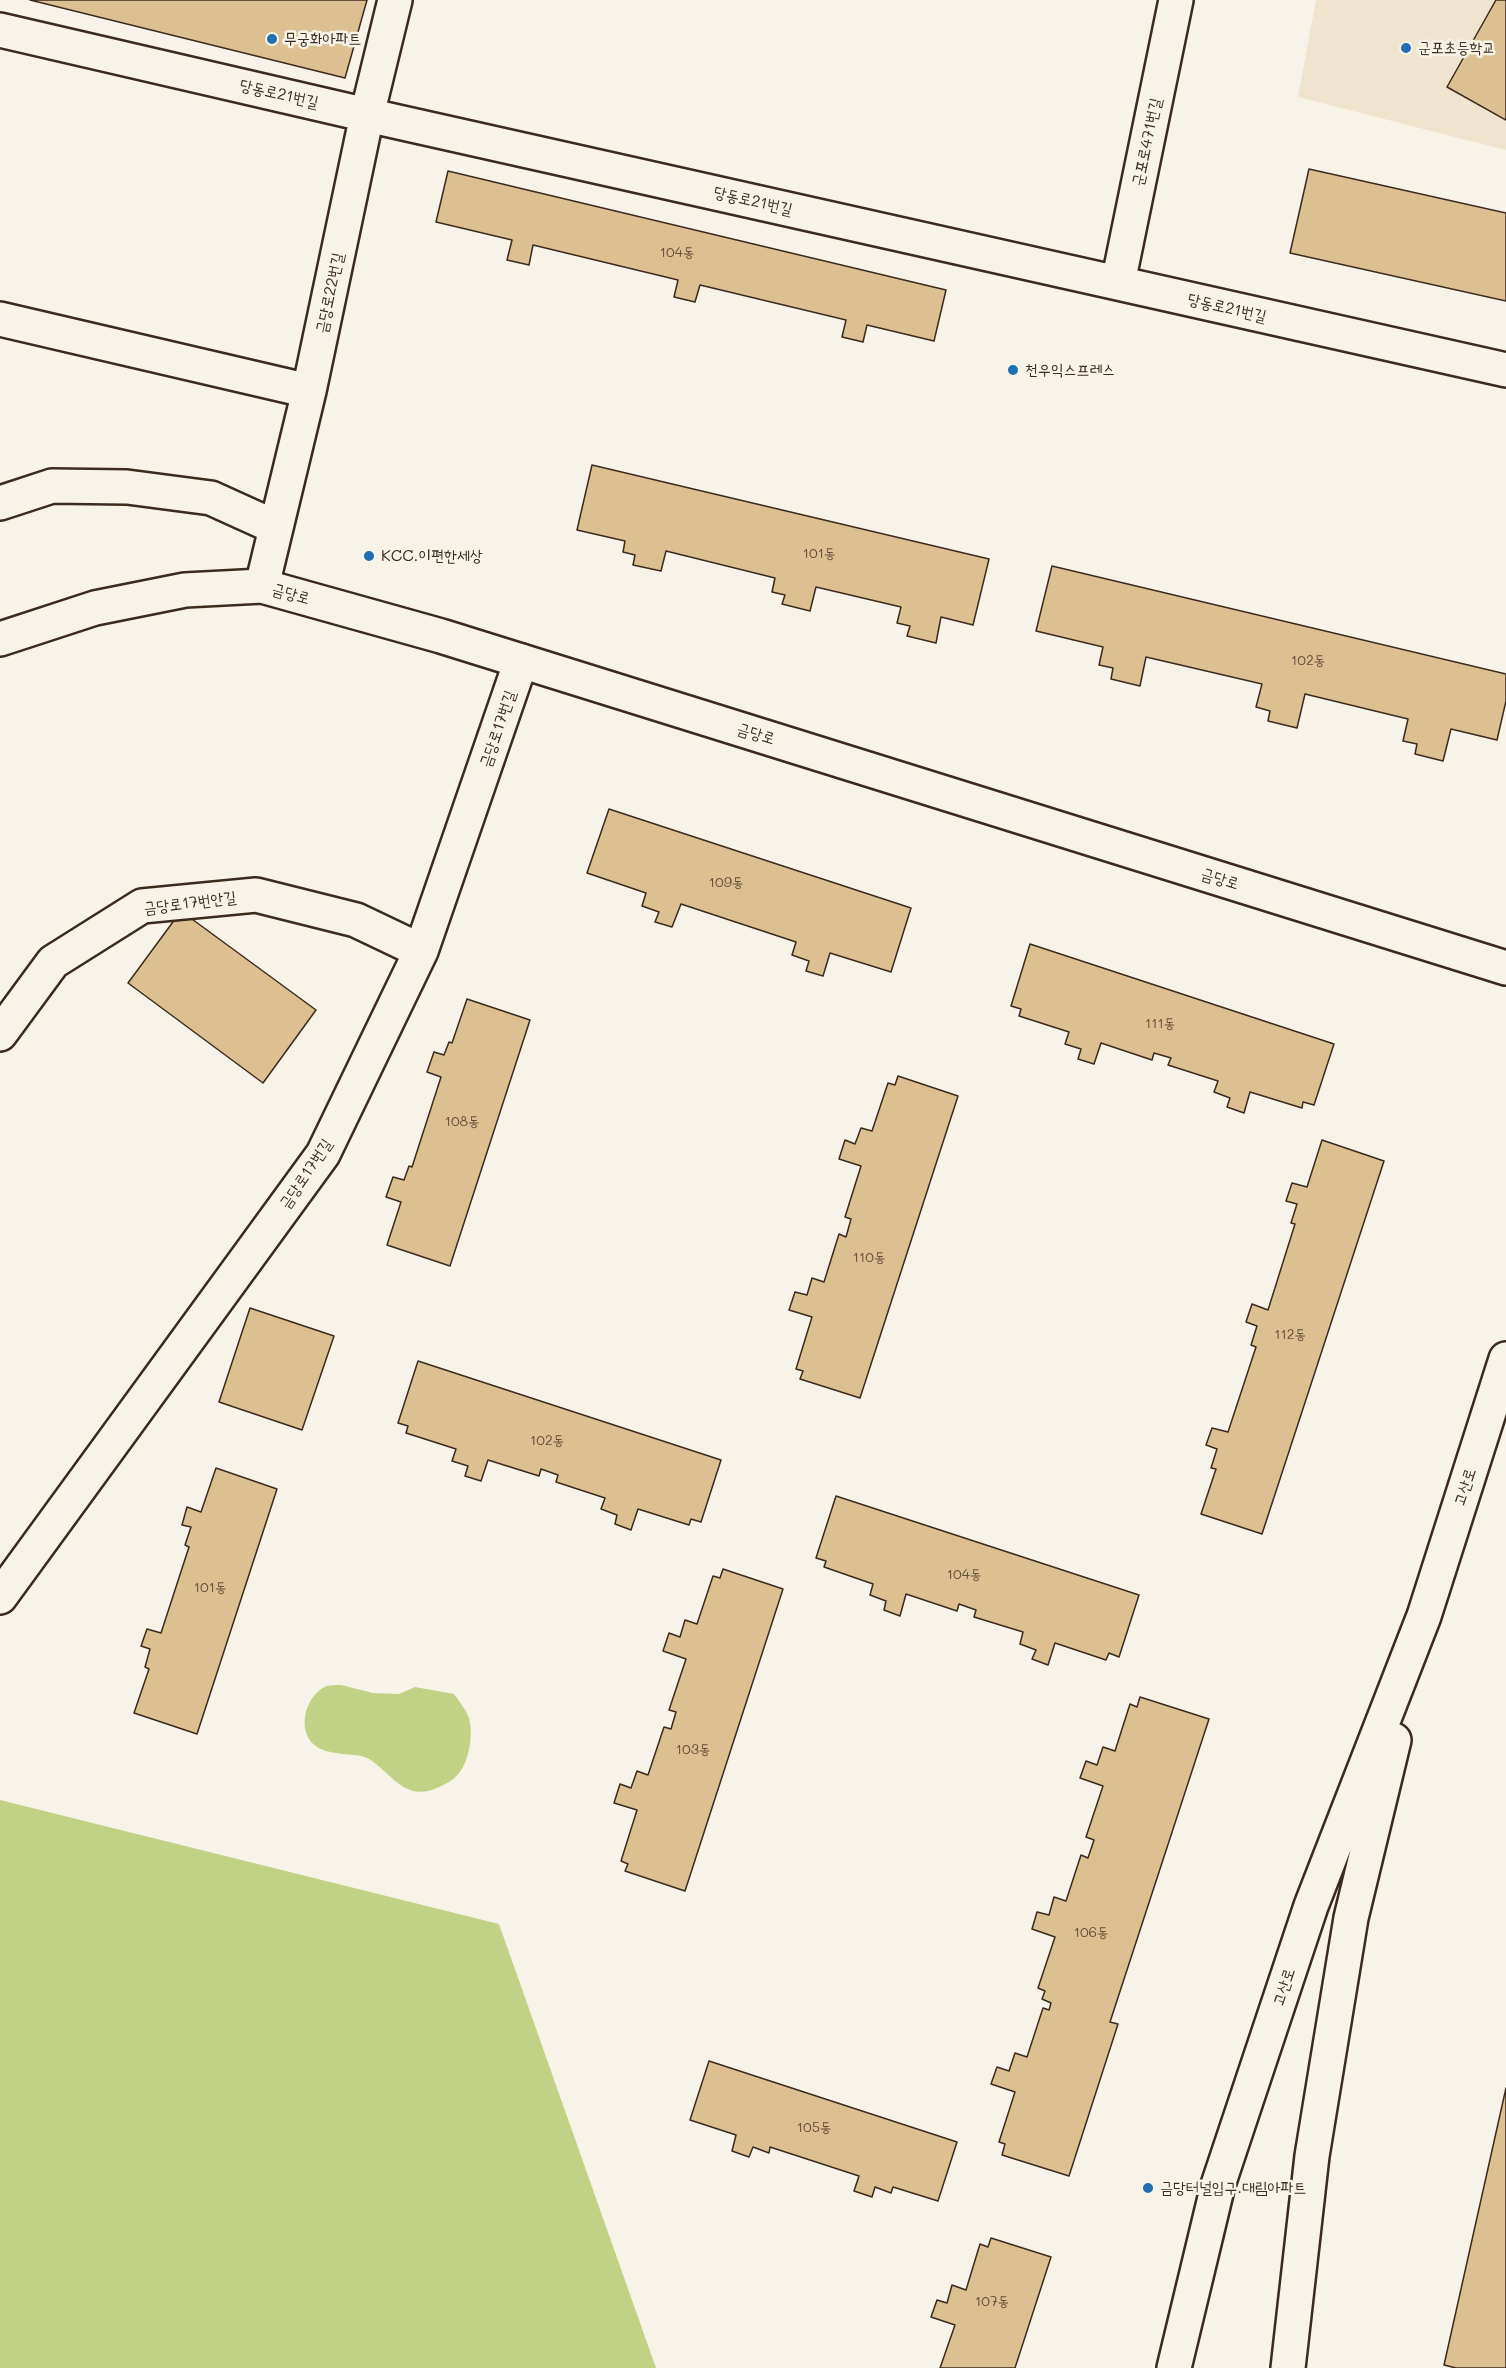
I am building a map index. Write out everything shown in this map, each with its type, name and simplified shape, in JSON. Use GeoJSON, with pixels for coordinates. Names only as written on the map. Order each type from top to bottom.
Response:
{"type":"FeatureCollection","features":[{"type":"Feature","properties":{"kind":"street","name":"금당로22번길"},"geometry":{"type":"LineString","coordinates":[[262,586],[309,391],[367,115],[395,0]]}},
{"type":"Feature","properties":{"kind":"street","name":"군포로471번길"},"geometry":{"type":"LineString","coordinates":[[1118,283],[1176,0]]}},
{"type":"Feature","properties":{"kind":"street","name":"당동로21번길"},"geometry":{"type":"LineString","coordinates":[[0,30],[367,115],[1506,370]]}},
{"type":"Feature","properties":{"kind":"street"},"geometry":{"type":"LineString","coordinates":[[0,319],[309,391]]}},
{"type":"Feature","properties":{"kind":"street"},"geometry":{"type":"LineString","coordinates":[[0,503],[52,486],[127,487],[211,498],[275,527]]}},
{"type":"Feature","properties":{"kind":"street","name":"금당로"},"geometry":{"type":"LineString","coordinates":[[0,639],[95,608],[184,590],[262,586],[441,636],[1506,968]]}},
{"type":"Feature","properties":{"kind":"street","name":"금당로17번길"},"geometry":{"type":"LineString","coordinates":[[0,1597],[323,1154],[421,951],[521,661]]}},
{"type":"Feature","properties":{"kind":"street","name":"금당로17번안길"},"geometry":{"type":"LineString","coordinates":[[0,1034],[53,962],[142,906],[256,895],[356,920],[421,951]]}},
{"type":"Feature","properties":{"kind":"street","name":"고산로"},"geometry":{"type":"LineString","coordinates":[[1174,2368],[1218,2185],[1311,1906],[1424,1616],[1506,1359]]}},
{"type":"Feature","properties":{"kind":"street","name":"고산로"},"geometry":{"type":"LineString","coordinates":[[1288,2368],[1312,2157],[1351,1918],[1424,1616]]}},
{"type":"Feature","properties":{"kind":"shaded area","name":"군포초등학교"},"geometry":{"type":"Polygon","coordinates":[[[1316,0],[1506,0],[1506,150],[1298,97],[1316,0]]]}},
{"type":"Feature","properties":{"kind":"green space"},"geometry":{"type":"Polygon","coordinates":[[[341,1685],[373,1693],[399,1694],[415,1687],[454,1694],[468,1715],[471,1730],[469,1749],[461,1771],[443,1785],[417,1792],[401,1785],[365,1757],[330,1752],[317,1747],[306,1733],[308,1705],[319,1690],[327,1686],[341,1685]]]}},
{"type":"Feature","properties":{"kind":"green space"},"geometry":{"type":"Polygon","coordinates":[[[0,1800],[499,1924],[656,2368],[0,2368],[0,1800]]]}},
{"type":"Feature","properties":{"kind":"building","name":"무궁화아파트"},"geometry":{"type":"Polygon","coordinates":[[[30,0],[367,0],[345,78],[30,0]]]}},
{"type":"Feature","properties":{"kind":"building"},"geometry":{"type":"Polygon","coordinates":[[[1496,0],[1506,0],[1506,120],[1447,87],[1496,0]]]}},
{"type":"Feature","properties":{"kind":"building"},"geometry":{"type":"Polygon","coordinates":[[[1309,169],[1506,213],[1506,301],[1290,253],[1309,169]]]}},
{"type":"Feature","properties":{"kind":"building"},"geometry":{"type":"Polygon","coordinates":[[[448,171],[946,290],[934,341],[867,325],[863,342],[842,337],[846,320],[700,285],[695,302],[674,297],[678,280],[533,245],[529,265],[507,260],[512,240],[436,222],[448,171]]]}},
{"type":"Feature","properties":{"kind":"building"},"geometry":{"type":"Polygon","coordinates":[[[592,465],[989,559],[973,625],[941,617],[936,643],[907,636],[910,626],[897,623],[901,607],[816,587],[810,611],[782,604],[785,595],[772,592],[775,578],[666,551],[661,571],[633,565],[635,555],[623,552],[625,541],[577,530],[592,465]]]}},
{"type":"Feature","properties":{"kind":"building"},"geometry":{"type":"Polygon","coordinates":[[[1052,566],[1506,674],[1506,701],[1497,740],[1451,729],[1443,761],[1415,754],[1417,744],[1403,741],[1408,719],[1305,694],[1297,728],[1268,721],[1270,711],[1256,707],[1262,684],[1146,657],[1140,686],[1111,679],[1113,668],[1099,665],[1103,647],[1036,631],[1052,566]]]}},
{"type":"Feature","properties":{"kind":"building"},"geometry":{"type":"Polygon","coordinates":[[[609,809],[911,908],[891,972],[830,953],[823,976],[806,971],[809,961],[792,955],[796,942],[681,904],[672,927],[655,922],[659,912],[642,906],[646,893],[587,873],[609,809]]]}},
{"type":"Feature","properties":{"kind":"building"},"geometry":{"type":"Polygon","coordinates":[[[181,911],[316,1010],[263,1083],[128,983],[181,911]]]}},
{"type":"Feature","properties":{"kind":"building"},"geometry":{"type":"Polygon","coordinates":[[[1030,944],[1334,1044],[1314,1105],[1303,1102],[1302,1108],[1250,1092],[1244,1113],[1227,1107],[1230,1098],[1214,1092],[1218,1081],[1168,1065],[1171,1058],[1154,1053],[1152,1060],[1101,1043],[1094,1064],[1078,1059],[1081,1049],[1065,1044],[1069,1032],[1019,1016],[1021,1009],[1011,1006],[1030,944]]]}},
{"type":"Feature","properties":{"kind":"building"},"geometry":{"type":"Polygon","coordinates":[[[467,999],[530,1020],[450,1266],[387,1245],[401,1202],[386,1197],[393,1177],[404,1180],[409,1166],[412,1167],[441,1077],[427,1072],[434,1052],[444,1055],[449,1042],[452,1043],[467,999]]]}},
{"type":"Feature","properties":{"kind":"building"},"geometry":{"type":"Polygon","coordinates":[[[898,1076],[958,1096],[860,1398],[800,1379],[803,1371],[796,1369],[812,1317],[789,1310],[795,1292],[807,1295],[812,1278],[824,1282],[839,1234],[846,1237],[851,1219],[845,1217],[861,1166],[839,1159],[845,1140],[855,1144],[861,1128],[872,1131],[888,1083],[895,1085],[898,1076]]]}},
{"type":"Feature","properties":{"kind":"building"},"geometry":{"type":"Polygon","coordinates":[[[1322,1140],[1384,1161],[1262,1534],[1201,1514],[1216,1469],[1211,1468],[1217,1449],[1206,1445],[1212,1428],[1228,1432],[1256,1347],[1251,1345],[1257,1326],[1246,1322],[1252,1304],[1268,1310],[1295,1224],[1291,1223],[1297,1204],[1286,1201],[1292,1183],[1307,1187],[1322,1140]]]}},
{"type":"Feature","properties":{"kind":"building"},"geometry":{"type":"Polygon","coordinates":[[[250,1308],[334,1336],[302,1430],[219,1402],[250,1308]]]}},
{"type":"Feature","properties":{"kind":"building"},"geometry":{"type":"Polygon","coordinates":[[[418,1361],[721,1460],[701,1522],[691,1519],[689,1525],[638,1509],[631,1530],[615,1524],[617,1515],[601,1509],[605,1498],[556,1482],[558,1475],[541,1469],[539,1476],[488,1460],[481,1481],[465,1476],[468,1466],[452,1461],[456,1449],[406,1433],[408,1426],[398,1423],[418,1361]]]}},
{"type":"Feature","properties":{"kind":"building"},"geometry":{"type":"Polygon","coordinates":[[[216,1468],[277,1489],[197,1734],[134,1713],[149,1669],[145,1667],[150,1649],[141,1646],[147,1629],[161,1633],[189,1547],[185,1545],[191,1527],[182,1525],[187,1507],[201,1512],[216,1468]]]}},
{"type":"Feature","properties":{"kind":"building"},"geometry":{"type":"Polygon","coordinates":[[[836,1496],[1139,1595],[1119,1657],[1109,1653],[1106,1660],[1055,1643],[1048,1665],[1032,1659],[1036,1650],[1020,1644],[1023,1632],[974,1617],[976,1610],[959,1604],[957,1611],[906,1594],[900,1616],[884,1610],[886,1601],[870,1595],[873,1584],[824,1567],[826,1561],[816,1558],[836,1496]]]}},
{"type":"Feature","properties":{"kind":"building"},"geometry":{"type":"Polygon","coordinates":[[[723,1569],[783,1589],[685,1891],[625,1871],[628,1864],[621,1861],[637,1810],[614,1803],[620,1784],[631,1788],[637,1771],[648,1775],[664,1727],[671,1729],[676,1712],[669,1710],[686,1659],[663,1651],[669,1633],[680,1637],[685,1620],[697,1624],[713,1576],[720,1578],[723,1569]]]}},
{"type":"Feature","properties":{"kind":"building"},"geometry":{"type":"Polygon","coordinates":[[[1140,1697],[1209,1719],[1110,2022],[1118,2024],[1069,2176],[1002,2155],[1005,2144],[999,2142],[1015,2092],[991,2084],[997,2067],[1009,2071],[1015,2053],[1027,2057],[1043,2008],[1049,2010],[1051,2003],[1042,1999],[1045,1991],[1038,1988],[1055,1937],[1032,1929],[1037,1912],[1049,1915],[1054,1897],[1066,1901],[1081,1855],[1088,1858],[1094,1840],[1086,1837],[1103,1786],[1080,1778],[1086,1761],[1097,1765],[1103,1747],[1115,1751],[1130,1704],[1137,1707],[1140,1697]]]}},
{"type":"Feature","properties":{"kind":"building"},"geometry":{"type":"Polygon","coordinates":[[[709,2061],[957,2142],[938,2201],[893,2187],[891,2193],[875,2187],[872,2197],[854,2191],[859,2176],[770,2147],[769,2153],[753,2147],[749,2157],[732,2151],[736,2135],[690,2120],[709,2061]]]}},
{"type":"Feature","properties":{"kind":"building"},"geometry":{"type":"Polygon","coordinates":[[[1506,2088],[1506,2368],[1456,2368],[1444,2365],[1506,2088]]]}},
{"type":"Feature","properties":{"kind":"building"},"geometry":{"type":"Polygon","coordinates":[[[991,2238],[1051,2257],[1015,2368],[940,2368],[955,2325],[931,2317],[937,2300],[947,2303],[952,2285],[966,2290],[980,2244],[988,2247],[991,2238]]]}},
{"type":"Feature","properties":{"kind":"place","name":"무궁화아파트"},"geometry":{"type":"Point","coordinates":[272,39]}},
{"type":"Feature","properties":{"kind":"place","name":"군포초등학교"},"geometry":{"type":"Point","coordinates":[1406,48]}},
{"type":"Feature","properties":{"kind":"place","name":"천우익스프레스"},"geometry":{"type":"Point","coordinates":[1013,370]}},
{"type":"Feature","properties":{"kind":"place","name":"KCC.이편한세상"},"geometry":{"type":"Point","coordinates":[369,556]}},
{"type":"Feature","properties":{"kind":"place","name":"금당터널입구.대림아파트"},"geometry":{"type":"Point","coordinates":[1148,2188]}}]}
